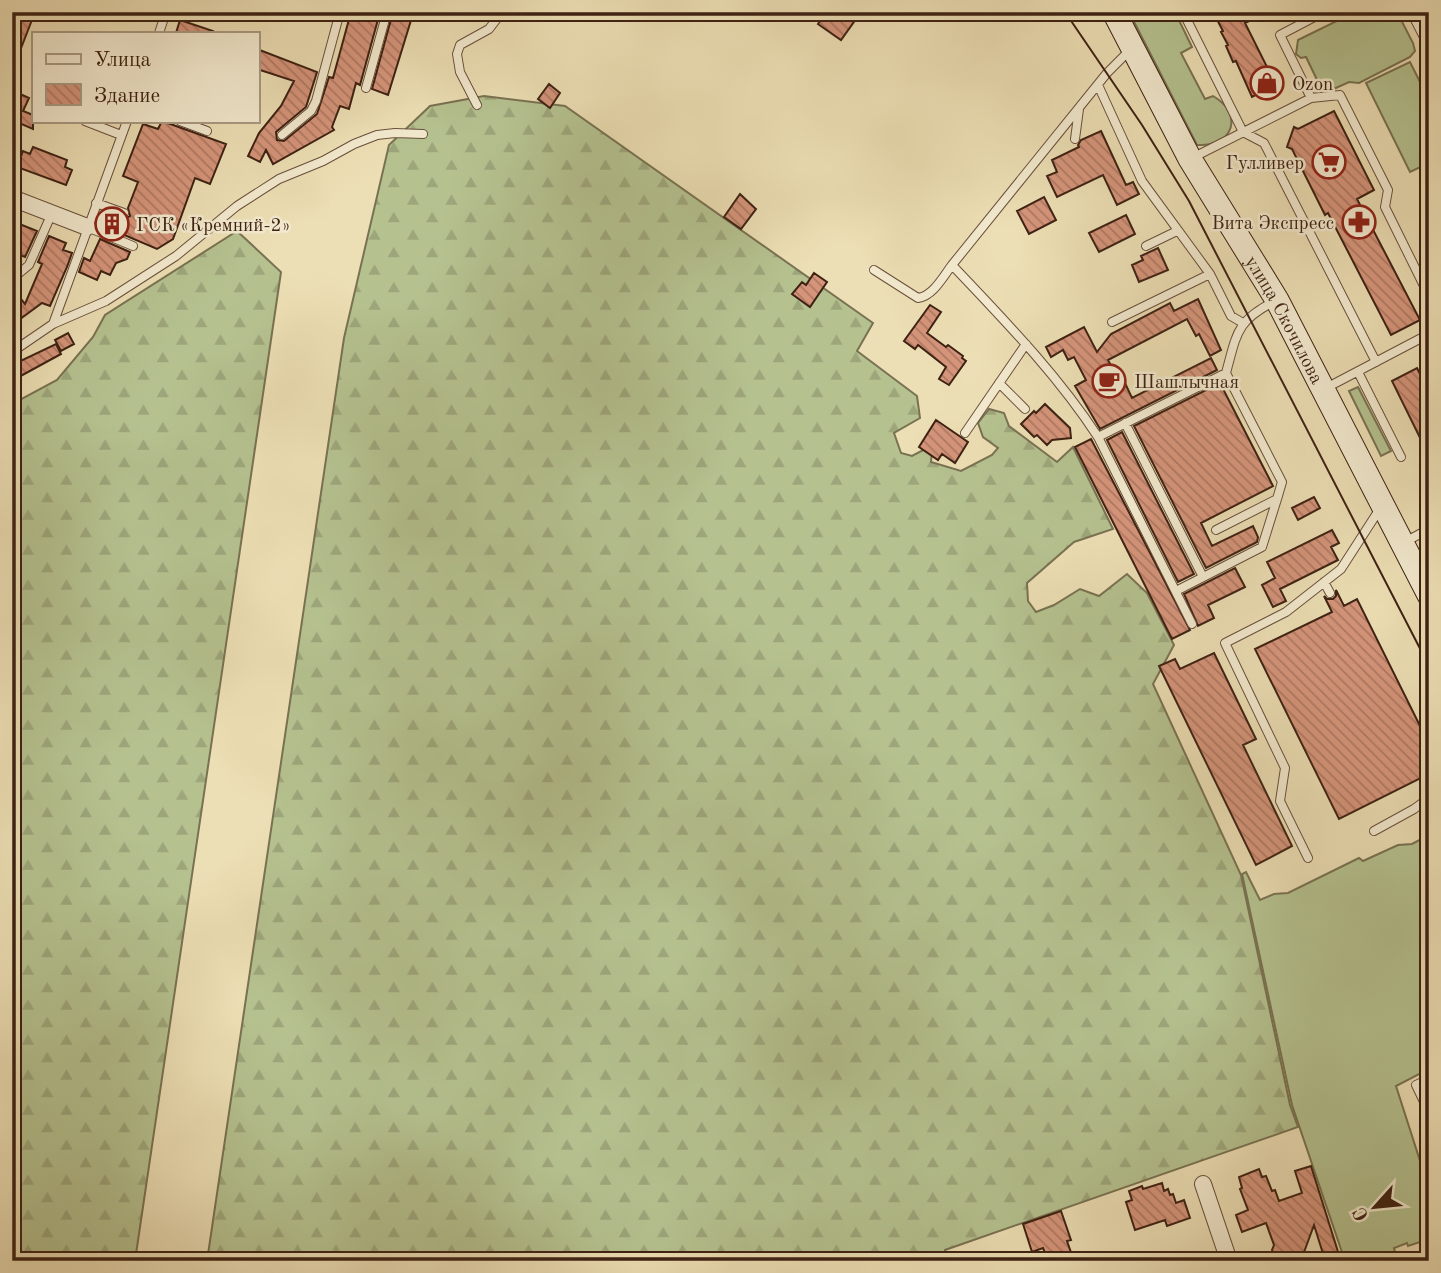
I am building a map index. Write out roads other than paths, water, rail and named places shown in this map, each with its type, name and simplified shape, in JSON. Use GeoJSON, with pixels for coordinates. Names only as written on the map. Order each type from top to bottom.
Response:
{"type":"FeatureCollection","features":[{"type":"Feature","properties":{"kind":"street","name":"улица Скочилова"},"geometry":{"type":"LineString","coordinates":[[1114,12],[1189,159],[1277,300],[1429,595]]}},
{"type":"Feature","properties":{"kind":"street"},"geometry":{"type":"LineString","coordinates":[[12,198],[87,227]]}},
{"type":"Feature","properties":{"kind":"street"},"geometry":{"type":"LineString","coordinates":[[1203,1184],[1229,1261]]}},
{"type":"Feature","properties":{"kind":"lane"},"geometry":{"type":"LineString","coordinates":[[159,32],[166,12]]}},
{"type":"Feature","properties":{"kind":"lane"},"geometry":{"type":"LineString","coordinates":[[282,135],[311,111],[316,101],[340,12]]}},
{"type":"Feature","properties":{"kind":"lane"},"geometry":{"type":"LineString","coordinates":[[366,88],[387,12]]}},
{"type":"Feature","properties":{"kind":"lane"},"geometry":{"type":"LineString","coordinates":[[477,105],[460,72],[457,54],[460,45],[489,29],[502,12]]}},
{"type":"Feature","properties":{"kind":"lane"},"geometry":{"type":"LineString","coordinates":[[1183,12],[1243,132],[1264,143],[1376,362]]}},
{"type":"Feature","properties":{"kind":"lane"},"geometry":{"type":"LineString","coordinates":[[1311,98],[1280,35],[1324,12]]}},
{"type":"Feature","properties":{"kind":"lane"},"geometry":{"type":"LineString","coordinates":[[1410,12],[1426,37],[1429,47]]}},
{"type":"Feature","properties":{"kind":"lane"},"geometry":{"type":"LineString","coordinates":[[874,270],[918,298],[925,297],[1132,47]]}},
{"type":"Feature","properties":{"kind":"lane"},"geometry":{"type":"LineString","coordinates":[[1098,85],[1142,181],[1209,274],[1231,316],[1243,323]]}},
{"type":"Feature","properties":{"kind":"lane"},"geometry":{"type":"LineString","coordinates":[[1189,159],[1311,98],[1340,95],[1388,190],[1384,207],[1429,296]]}},
{"type":"Feature","properties":{"kind":"lane"},"geometry":{"type":"LineString","coordinates":[[1075,139],[1079,108]]}},
{"type":"Feature","properties":{"kind":"lane"},"geometry":{"type":"LineString","coordinates":[[88,122],[121,135]]}},
{"type":"Feature","properties":{"kind":"lane"},"geometry":{"type":"LineString","coordinates":[[52,324],[127,122]]}},
{"type":"Feature","properties":{"kind":"lane"},"geometry":{"type":"LineString","coordinates":[[183,122],[207,131]]}},
{"type":"Feature","properties":{"kind":"lane"},"geometry":{"type":"LineString","coordinates":[[12,352],[52,324],[106,301],[176,256],[237,206],[279,179],[377,135],[423,134]]}},
{"type":"Feature","properties":{"kind":"lane"},"geometry":{"type":"LineString","coordinates":[[96,203],[124,213]]}},
{"type":"Feature","properties":{"kind":"lane"},"geometry":{"type":"LineString","coordinates":[[12,279],[29,265],[52,213]]}},
{"type":"Feature","properties":{"kind":"lane"},"geometry":{"type":"LineString","coordinates":[[87,227],[133,246]]}},
{"type":"Feature","properties":{"kind":"lane"},"geometry":{"type":"LineString","coordinates":[[1146,246],[1177,231]]}},
{"type":"Feature","properties":{"kind":"lane"},"geometry":{"type":"LineString","coordinates":[[952,265],[1066,391],[1098,437],[1192,624]]}},
{"type":"Feature","properties":{"kind":"lane"},"geometry":{"type":"LineString","coordinates":[[1112,322],[1209,274]]}},
{"type":"Feature","properties":{"kind":"lane"},"geometry":{"type":"LineString","coordinates":[[1098,437],[1226,373],[1243,323],[1256,311],[1277,300]]}},
{"type":"Feature","properties":{"kind":"lane"},"geometry":{"type":"LineString","coordinates":[[1323,390],[1429,334]]}},
{"type":"Feature","properties":{"kind":"lane"},"geometry":{"type":"LineString","coordinates":[[965,433],[1026,344]]}},
{"type":"Feature","properties":{"kind":"lane"},"geometry":{"type":"LineString","coordinates":[[1357,372],[1401,457]]}},
{"type":"Feature","properties":{"kind":"lane"},"geometry":{"type":"LineString","coordinates":[[1176,591],[1262,547],[1282,482],[1226,373]]}},
{"type":"Feature","properties":{"kind":"lane"},"geometry":{"type":"LineString","coordinates":[[999,383],[1025,409]]}},
{"type":"Feature","properties":{"kind":"lane"},"geometry":{"type":"LineString","coordinates":[[1125,423],[1203,577]]}},
{"type":"Feature","properties":{"kind":"lane"},"geometry":{"type":"LineString","coordinates":[[1216,530],[1277,499]]}},
{"type":"Feature","properties":{"kind":"lane"},"geometry":{"type":"LineString","coordinates":[[1308,858],[1280,801],[1285,768],[1225,643],[1286,612],[1341,569],[1382,504]]}},
{"type":"Feature","properties":{"kind":"lane"},"geometry":{"type":"LineString","coordinates":[[1402,543],[1429,530]]}},
{"type":"Feature","properties":{"kind":"lane"},"geometry":{"type":"LineString","coordinates":[[1324,582],[1330,593]]}},
{"type":"Feature","properties":{"kind":"lane"},"geometry":{"type":"LineString","coordinates":[[1374,831],[1429,798]]}},
{"type":"Feature","properties":{"kind":"lane"},"geometry":{"type":"LineString","coordinates":[[1429,1079],[1416,1085],[1429,1112]]}},
{"type":"Feature","properties":{"kind":"lane"},"geometry":{"type":"LineString","coordinates":[[1410,1261],[1429,1254]]}},
{"type":"Feature","properties":{"kind":"tram line"},"geometry":{"type":"LineString","coordinates":[[1065,12],[1142,125],[1189,201],[1429,666]]}},
{"type":"Feature","properties":{"kind":"place","name":"Ozon"},"geometry":{"type":"Point","coordinates":[1267,83]}},
{"type":"Feature","properties":{"kind":"place","name":"Гулливер"},"geometry":{"type":"Point","coordinates":[1329,162]}},
{"type":"Feature","properties":{"kind":"place","name":"Вита Экспресс"},"geometry":{"type":"Point","coordinates":[1359,222]}},
{"type":"Feature","properties":{"kind":"place","name":"ГСК «Кремний-2»"},"geometry":{"type":"Point","coordinates":[112,224]}},
{"type":"Feature","properties":{"kind":"place","name":"Шашлычная"},"geometry":{"type":"Point","coordinates":[1109,381]}}]}
